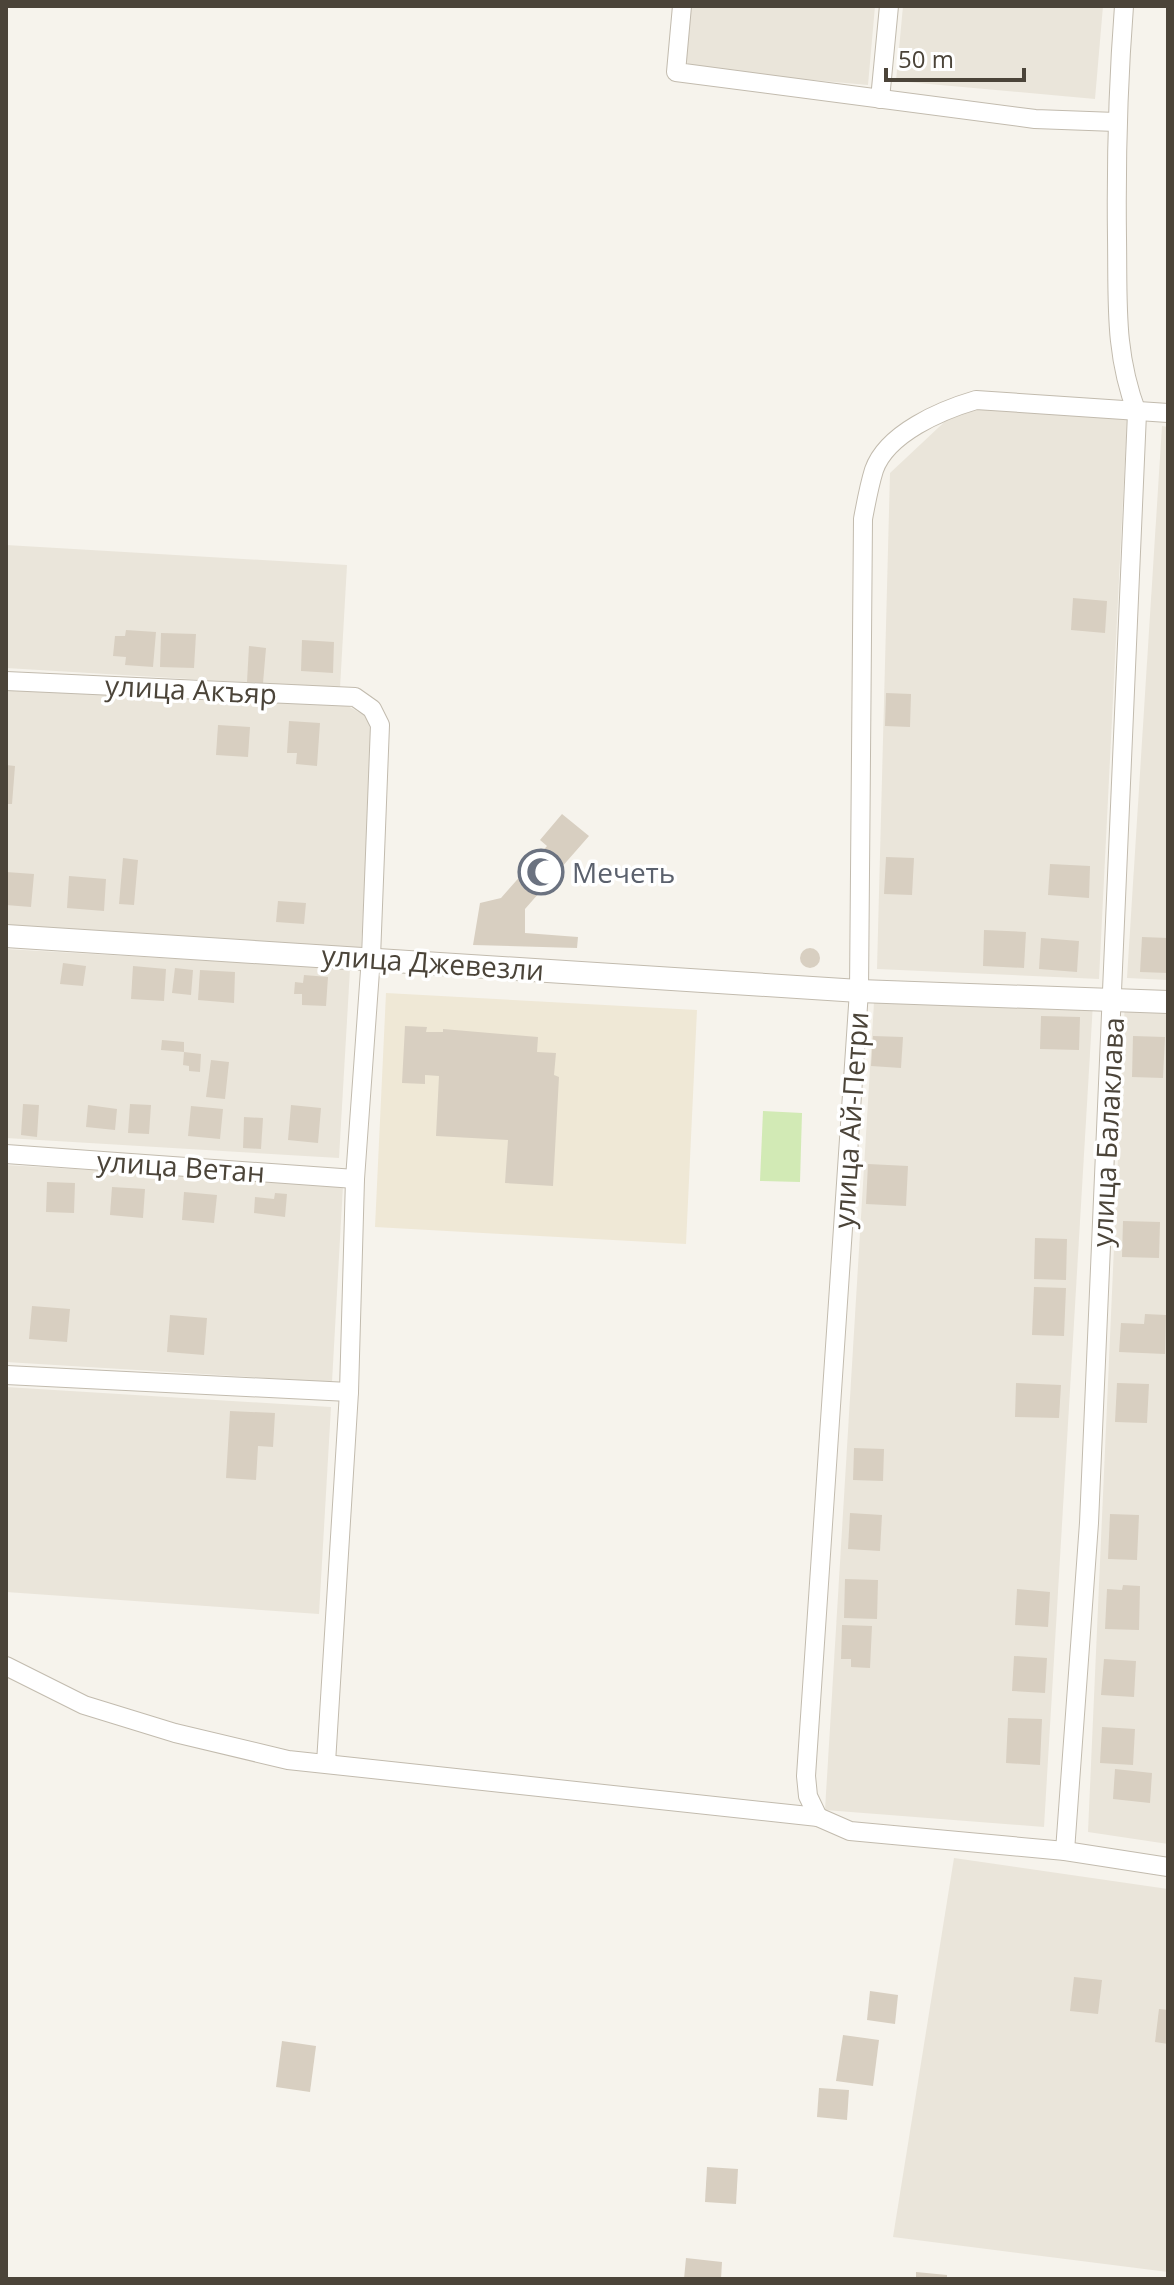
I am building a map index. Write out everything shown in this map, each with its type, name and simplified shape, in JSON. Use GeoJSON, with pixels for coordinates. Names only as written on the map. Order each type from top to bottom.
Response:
{"type":"FeatureCollection","features":[{"type":"Feature","properties":{"kind":"street"},"geometry":{"type":"LineString","coordinates":[[682,6],[676,72],[1035,119],[1116,122]]}},
{"type":"Feature","properties":{"kind":"street"},"geometry":{"type":"LineString","coordinates":[[880,99],[889,6]]}},
{"type":"Feature","properties":{"kind":"street"},"geometry":{"type":"LineString","coordinates":[[1124,6],[1116,122],[1121,367],[1137,413]]}},
{"type":"Feature","properties":{"kind":"street","name":"улица Ай-Петри"},"geometry":{"type":"LineString","coordinates":[[818,1817],[808,1796],[806,1776],[859,991],[863,519],[875,466],[905,432],[946,409],[976,400],[1168,413]]}},
{"type":"Feature","properties":{"kind":"street","name":"улица Балаклава"},"geometry":{"type":"LineString","coordinates":[[1065,1851],[1089,1523],[1137,413]]}},
{"type":"Feature","properties":{"kind":"street","name":"улица Акъяр"},"geometry":{"type":"LineString","coordinates":[[6,681],[355,697],[372,709],[380,725],[371,957]]}},
{"type":"Feature","properties":{"kind":"street","name":"улица Джевезли"},"geometry":{"type":"LineString","coordinates":[[6,936],[371,957],[859,991],[1168,1002]]}},
{"type":"Feature","properties":{"kind":"street"},"geometry":{"type":"LineString","coordinates":[[326,1763],[349,1392],[355,1179],[371,957]]}},
{"type":"Feature","properties":{"kind":"street","name":"улица Ветан"},"geometry":{"type":"LineString","coordinates":[[6,1154],[355,1179]]}},
{"type":"Feature","properties":{"kind":"street"},"geometry":{"type":"LineString","coordinates":[[6,1375],[349,1392]]}},
{"type":"Feature","properties":{"kind":"street"},"geometry":{"type":"LineString","coordinates":[[6,1666],[84,1705],[175,1733],[288,1760],[818,1817],[850,1831],[1065,1851],[1168,1867]]}},
{"type":"Feature","properties":{"kind":"shaded area"},"geometry":{"type":"Polygon","coordinates":[[[685,6],[875,6],[868,85],[679,68],[685,6]]]}},
{"type":"Feature","properties":{"kind":"shaded area"},"geometry":{"type":"Polygon","coordinates":[[[903,6],[1103,6],[1095,99],[896,81],[903,6]]]}},
{"type":"Feature","properties":{"kind":"shaded area"},"geometry":{"type":"Polygon","coordinates":[[[971,397],[1127,419],[1099,979],[877,969],[890,473],[971,397]]]}},
{"type":"Feature","properties":{"kind":"shaded area"},"geometry":{"type":"Polygon","coordinates":[[[1162,426],[1168,427],[1168,980],[1127,978],[1162,426]]]}},
{"type":"Feature","properties":{"kind":"shaded area"},"geometry":{"type":"Polygon","coordinates":[[[6,545],[347,565],[340,688],[6,668],[6,545]]]}},
{"type":"Feature","properties":{"kind":"shaded area"},"geometry":{"type":"Polygon","coordinates":[[[6,687],[348,706],[367,717],[372,735],[361,951],[6,931],[6,687]]]}},
{"type":"Feature","properties":{"kind":"shaded area"},"geometry":{"type":"Polygon","coordinates":[[[6,949],[350,969],[339,1158],[6,1138],[6,949]]]}},
{"type":"Feature","properties":{"kind":"shaded area"},"geometry":{"type":"Polygon","coordinates":[[[875,986],[1093,1003],[1044,1827],[825,1810],[875,986]]]}},
{"type":"Feature","properties":{"kind":"shaded area"},"geometry":{"type":"Polygon","coordinates":[[[386,993],[697,1010],[686,1244],[375,1227],[386,993]]]}},
{"type":"Feature","properties":{"kind":"shaded area"},"geometry":{"type":"Polygon","coordinates":[[[1125,1000],[1168,1002],[1168,1844],[1088,1832],[1125,1000]]]}},
{"type":"Feature","properties":{"kind":"shaded area"},"geometry":{"type":"Polygon","coordinates":[[[6,1165],[343,1185],[332,1382],[6,1362],[6,1165]]]}},
{"type":"Feature","properties":{"kind":"shaded area"},"geometry":{"type":"Polygon","coordinates":[[[6,1387],[331,1407],[319,1614],[6,1592],[6,1387]]]}},
{"type":"Feature","properties":{"kind":"shaded area"},"geometry":{"type":"Polygon","coordinates":[[[954,1858],[1168,1889],[1168,2272],[893,2237],[954,1858]]]}},
{"type":"Feature","properties":{"kind":"green space"},"geometry":{"type":"Polygon","coordinates":[[[763,1111],[802,1113],[800,1182],[760,1181],[763,1111]]]}},
{"type":"Feature","properties":{"kind":"building"},"geometry":{"type":"Polygon","coordinates":[[[1073,598],[1107,601],[1105,633],[1071,630],[1073,598]]]}},
{"type":"Feature","properties":{"kind":"building"},"geometry":{"type":"Polygon","coordinates":[[[126,630],[156,632],[153,667],[125,665],[126,657],[113,656],[115,636],[125,636],[126,630]]]}},
{"type":"Feature","properties":{"kind":"building"},"geometry":{"type":"Polygon","coordinates":[[[161,633],[196,634],[194,668],[160,667],[161,633]]]}},
{"type":"Feature","properties":{"kind":"building"},"geometry":{"type":"Polygon","coordinates":[[[302,640],[334,642],[333,673],[301,671],[302,640]]]}},
{"type":"Feature","properties":{"kind":"building"},"geometry":{"type":"Polygon","coordinates":[[[249,646],[266,648],[263,683],[247,682],[249,646]]]}},
{"type":"Feature","properties":{"kind":"building"},"geometry":{"type":"Polygon","coordinates":[[[886,693],[911,694],[910,727],[885,726],[886,693]]]}},
{"type":"Feature","properties":{"kind":"building"},"geometry":{"type":"Polygon","coordinates":[[[289,721],[320,723],[317,766],[296,764],[297,753],[287,753],[289,721]]]}},
{"type":"Feature","properties":{"kind":"building"},"geometry":{"type":"Polygon","coordinates":[[[218,725],[250,727],[248,757],[216,755],[218,725]]]}},
{"type":"Feature","properties":{"kind":"building"},"geometry":{"type":"Polygon","coordinates":[[[6,765],[15,766],[12,804],[6,804],[6,765]]]}},
{"type":"Feature","properties":{"kind":"building"},"geometry":{"type":"Polygon","coordinates":[[[562,814],[589,836],[525,909],[525,933],[578,937],[577,948],[473,945],[480,903],[501,898],[547,846],[540,840],[562,814]]]}},
{"type":"Feature","properties":{"kind":"building"},"geometry":{"type":"Polygon","coordinates":[[[886,857],[914,858],[912,895],[884,894],[886,857]]]}},
{"type":"Feature","properties":{"kind":"building"},"geometry":{"type":"Polygon","coordinates":[[[123,858],[138,860],[134,905],[119,904],[123,858]]]}},
{"type":"Feature","properties":{"kind":"building"},"geometry":{"type":"Polygon","coordinates":[[[1050,864],[1090,866],[1089,898],[1048,895],[1050,864]]]}},
{"type":"Feature","properties":{"kind":"building"},"geometry":{"type":"Polygon","coordinates":[[[6,872],[34,874],[31,907],[6,905],[6,872]]]}},
{"type":"Feature","properties":{"kind":"building"},"geometry":{"type":"Polygon","coordinates":[[[69,876],[106,879],[104,911],[67,908],[69,876]]]}},
{"type":"Feature","properties":{"kind":"building"},"geometry":{"type":"Polygon","coordinates":[[[278,901],[306,903],[304,924],[276,922],[278,901]]]}},
{"type":"Feature","properties":{"kind":"building"},"geometry":{"type":"Polygon","coordinates":[[[984,930],[1026,932],[1024,968],[983,966],[984,930]]]}},
{"type":"Feature","properties":{"kind":"building"},"geometry":{"type":"Polygon","coordinates":[[[1142,937],[1168,938],[1168,973],[1140,972],[1142,937]]]}},
{"type":"Feature","properties":{"kind":"building"},"geometry":{"type":"Polygon","coordinates":[[[1041,938],[1079,941],[1077,972],[1039,969],[1041,938]]]}},
{"type":"Feature","properties":{"kind":"building"},"geometry":{"type":"Polygon","coordinates":[[[810,948],[817,951],[820,958],[817,965],[810,968],[803,965],[800,958],[803,951],[810,948]]]}},
{"type":"Feature","properties":{"kind":"building"},"geometry":{"type":"Polygon","coordinates":[[[63,963],[86,966],[83,986],[60,984],[63,963]]]}},
{"type":"Feature","properties":{"kind":"building"},"geometry":{"type":"Polygon","coordinates":[[[133,966],[166,969],[164,1001],[131,999],[133,966]]]}},
{"type":"Feature","properties":{"kind":"building"},"geometry":{"type":"Polygon","coordinates":[[[175,968],[193,970],[191,995],[172,993],[175,968]]]}},
{"type":"Feature","properties":{"kind":"building"},"geometry":{"type":"Polygon","coordinates":[[[200,970],[235,972],[234,1003],[198,1000],[200,970]]]}},
{"type":"Feature","properties":{"kind":"building"},"geometry":{"type":"Polygon","coordinates":[[[304,975],[328,977],[326,1006],[302,1005],[302,994],[294,994],[295,982],[303,983],[304,975]]]}},
{"type":"Feature","properties":{"kind":"building"},"geometry":{"type":"Polygon","coordinates":[[[1041,1016],[1080,1017],[1079,1050],[1040,1049],[1041,1016]]]}},
{"type":"Feature","properties":{"kind":"building"},"geometry":{"type":"Polygon","coordinates":[[[405,1026],[427,1027],[426,1032],[443,1032],[443,1029],[538,1037],[537,1052],[556,1053],[554,1075],[559,1077],[553,1186],[505,1183],[508,1140],[436,1136],[439,1076],[425,1075],[425,1084],[402,1083],[405,1026]]]}},
{"type":"Feature","properties":{"kind":"building"},"geometry":{"type":"Polygon","coordinates":[[[873,1036],[903,1037],[901,1068],[871,1066],[873,1036]]]}},
{"type":"Feature","properties":{"kind":"building"},"geometry":{"type":"Polygon","coordinates":[[[1133,1036],[1165,1037],[1163,1078],[1132,1077],[1133,1036]]]}},
{"type":"Feature","properties":{"kind":"building"},"geometry":{"type":"Polygon","coordinates":[[[162,1040],[184,1042],[184,1052],[161,1050],[162,1040]]]}},
{"type":"Feature","properties":{"kind":"building"},"geometry":{"type":"Polygon","coordinates":[[[184,1052],[201,1054],[200,1072],[189,1071],[189,1066],[183,1065],[184,1052]]]}},
{"type":"Feature","properties":{"kind":"building"},"geometry":{"type":"Polygon","coordinates":[[[211,1060],[229,1062],[225,1099],[206,1097],[211,1060]]]}},
{"type":"Feature","properties":{"kind":"building"},"geometry":{"type":"Polygon","coordinates":[[[23,1104],[39,1105],[37,1137],[21,1135],[23,1104]]]}},
{"type":"Feature","properties":{"kind":"building"},"geometry":{"type":"Polygon","coordinates":[[[130,1104],[151,1105],[149,1134],[128,1133],[130,1104]]]}},
{"type":"Feature","properties":{"kind":"building"},"geometry":{"type":"Polygon","coordinates":[[[88,1105],[117,1109],[115,1130],[86,1127],[88,1105]]]}},
{"type":"Feature","properties":{"kind":"building"},"geometry":{"type":"Polygon","coordinates":[[[291,1105],[321,1108],[318,1143],[288,1140],[291,1105]]]}},
{"type":"Feature","properties":{"kind":"building"},"geometry":{"type":"Polygon","coordinates":[[[191,1106],[223,1109],[220,1139],[188,1136],[191,1106]]]}},
{"type":"Feature","properties":{"kind":"building"},"geometry":{"type":"Polygon","coordinates":[[[244,1117],[263,1118],[261,1149],[243,1148],[244,1117]]]}},
{"type":"Feature","properties":{"kind":"building"},"geometry":{"type":"Polygon","coordinates":[[[868,1164],[908,1166],[906,1206],[866,1204],[868,1164]]]}},
{"type":"Feature","properties":{"kind":"building"},"geometry":{"type":"Polygon","coordinates":[[[47,1182],[75,1183],[74,1213],[46,1212],[47,1182]]]}},
{"type":"Feature","properties":{"kind":"building"},"geometry":{"type":"Polygon","coordinates":[[[112,1187],[145,1189],[143,1218],[110,1215],[112,1187]]]}},
{"type":"Feature","properties":{"kind":"building"},"geometry":{"type":"Polygon","coordinates":[[[184,1192],[217,1195],[214,1223],[182,1220],[184,1192]]]}},
{"type":"Feature","properties":{"kind":"building"},"geometry":{"type":"Polygon","coordinates":[[[275,1193],[287,1194],[285,1217],[254,1213],[255,1197],[274,1199],[275,1193]]]}},
{"type":"Feature","properties":{"kind":"building"},"geometry":{"type":"Polygon","coordinates":[[[1123,1221],[1160,1222],[1159,1258],[1122,1257],[1123,1221]]]}},
{"type":"Feature","properties":{"kind":"building"},"geometry":{"type":"Polygon","coordinates":[[[1035,1238],[1067,1239],[1066,1280],[1034,1279],[1035,1238]]]}},
{"type":"Feature","properties":{"kind":"building"},"geometry":{"type":"Polygon","coordinates":[[[1034,1287],[1066,1288],[1064,1336],[1032,1335],[1034,1287]]]}},
{"type":"Feature","properties":{"kind":"building"},"geometry":{"type":"Polygon","coordinates":[[[32,1306],[70,1309],[67,1342],[29,1339],[32,1306]]]}},
{"type":"Feature","properties":{"kind":"building"},"geometry":{"type":"Polygon","coordinates":[[[1145,1314],[1166,1315],[1165,1354],[1119,1352],[1121,1323],[1144,1324],[1145,1314]]]}},
{"type":"Feature","properties":{"kind":"building"},"geometry":{"type":"Polygon","coordinates":[[[170,1315],[207,1318],[204,1355],[167,1352],[170,1315]]]}},
{"type":"Feature","properties":{"kind":"building"},"geometry":{"type":"Polygon","coordinates":[[[1016,1383],[1061,1385],[1059,1418],[1015,1417],[1016,1383]]]}},
{"type":"Feature","properties":{"kind":"building"},"geometry":{"type":"Polygon","coordinates":[[[1117,1383],[1149,1384],[1147,1423],[1115,1422],[1117,1383]]]}},
{"type":"Feature","properties":{"kind":"building"},"geometry":{"type":"Polygon","coordinates":[[[230,1411],[275,1413],[273,1447],[258,1446],[256,1480],[226,1478],[230,1411]]]}},
{"type":"Feature","properties":{"kind":"building"},"geometry":{"type":"Polygon","coordinates":[[[854,1448],[884,1449],[883,1481],[853,1480],[854,1448]]]}},
{"type":"Feature","properties":{"kind":"building"},"geometry":{"type":"Polygon","coordinates":[[[850,1513],[882,1515],[880,1551],[848,1549],[850,1513]]]}},
{"type":"Feature","properties":{"kind":"building"},"geometry":{"type":"Polygon","coordinates":[[[1110,1514],[1139,1515],[1137,1560],[1108,1559],[1110,1514]]]}},
{"type":"Feature","properties":{"kind":"building"},"geometry":{"type":"Polygon","coordinates":[[[845,1579],[878,1580],[877,1619],[844,1618],[845,1579]]]}},
{"type":"Feature","properties":{"kind":"building"},"geometry":{"type":"Polygon","coordinates":[[[1123,1585],[1140,1586],[1139,1630],[1105,1629],[1107,1589],[1122,1590],[1123,1585]]]}},
{"type":"Feature","properties":{"kind":"building"},"geometry":{"type":"Polygon","coordinates":[[[1017,1589],[1050,1592],[1048,1627],[1015,1625],[1017,1589]]]}},
{"type":"Feature","properties":{"kind":"building"},"geometry":{"type":"Polygon","coordinates":[[[842,1625],[872,1626],[870,1668],[851,1667],[851,1659],[841,1659],[842,1625]]]}},
{"type":"Feature","properties":{"kind":"building"},"geometry":{"type":"Polygon","coordinates":[[[1014,1656],[1047,1658],[1045,1693],[1012,1691],[1014,1656]]]}},
{"type":"Feature","properties":{"kind":"building"},"geometry":{"type":"Polygon","coordinates":[[[1104,1659],[1136,1661],[1134,1697],[1101,1695],[1104,1659]]]}},
{"type":"Feature","properties":{"kind":"building"},"geometry":{"type":"Polygon","coordinates":[[[1008,1718],[1042,1719],[1040,1765],[1006,1763],[1008,1718]]]}},
{"type":"Feature","properties":{"kind":"building"},"geometry":{"type":"Polygon","coordinates":[[[1102,1727],[1135,1729],[1133,1765],[1100,1763],[1102,1727]]]}},
{"type":"Feature","properties":{"kind":"building"},"geometry":{"type":"Polygon","coordinates":[[[1115,1769],[1152,1773],[1150,1803],[1113,1799],[1115,1769]]]}},
{"type":"Feature","properties":{"kind":"building"},"geometry":{"type":"Polygon","coordinates":[[[1074,1977],[1102,1980],[1098,2014],[1070,2011],[1074,1977]]]}},
{"type":"Feature","properties":{"kind":"building"},"geometry":{"type":"Polygon","coordinates":[[[870,1991],[898,1995],[895,2024],[867,2020],[870,1991]]]}},
{"type":"Feature","properties":{"kind":"building"},"geometry":{"type":"Polygon","coordinates":[[[1159,2009],[1168,2010],[1168,2044],[1155,2042],[1159,2009]]]}},
{"type":"Feature","properties":{"kind":"building"},"geometry":{"type":"Polygon","coordinates":[[[843,2035],[879,2040],[873,2086],[836,2081],[843,2035]]]}},
{"type":"Feature","properties":{"kind":"building"},"geometry":{"type":"Polygon","coordinates":[[[282,2041],[316,2046],[310,2092],[276,2087],[282,2041]]]}},
{"type":"Feature","properties":{"kind":"building"},"geometry":{"type":"Polygon","coordinates":[[[819,2088],[849,2090],[847,2120],[817,2117],[819,2088]]]}},
{"type":"Feature","properties":{"kind":"building"},"geometry":{"type":"Polygon","coordinates":[[[707,2167],[738,2169],[736,2204],[705,2202],[707,2167]]]}},
{"type":"Feature","properties":{"kind":"building"},"geometry":{"type":"Polygon","coordinates":[[[686,2258],[722,2262],[721,2279],[684,2279],[686,2258]]]}},
{"type":"Feature","properties":{"kind":"building"},"geometry":{"type":"Polygon","coordinates":[[[916,2272],[947,2275],[947,2279],[916,2279],[916,2272]]]}},
{"type":"Feature","properties":{"kind":"place","name":"Мечеть"},"geometry":{"type":"Point","coordinates":[541,872]}}]}
